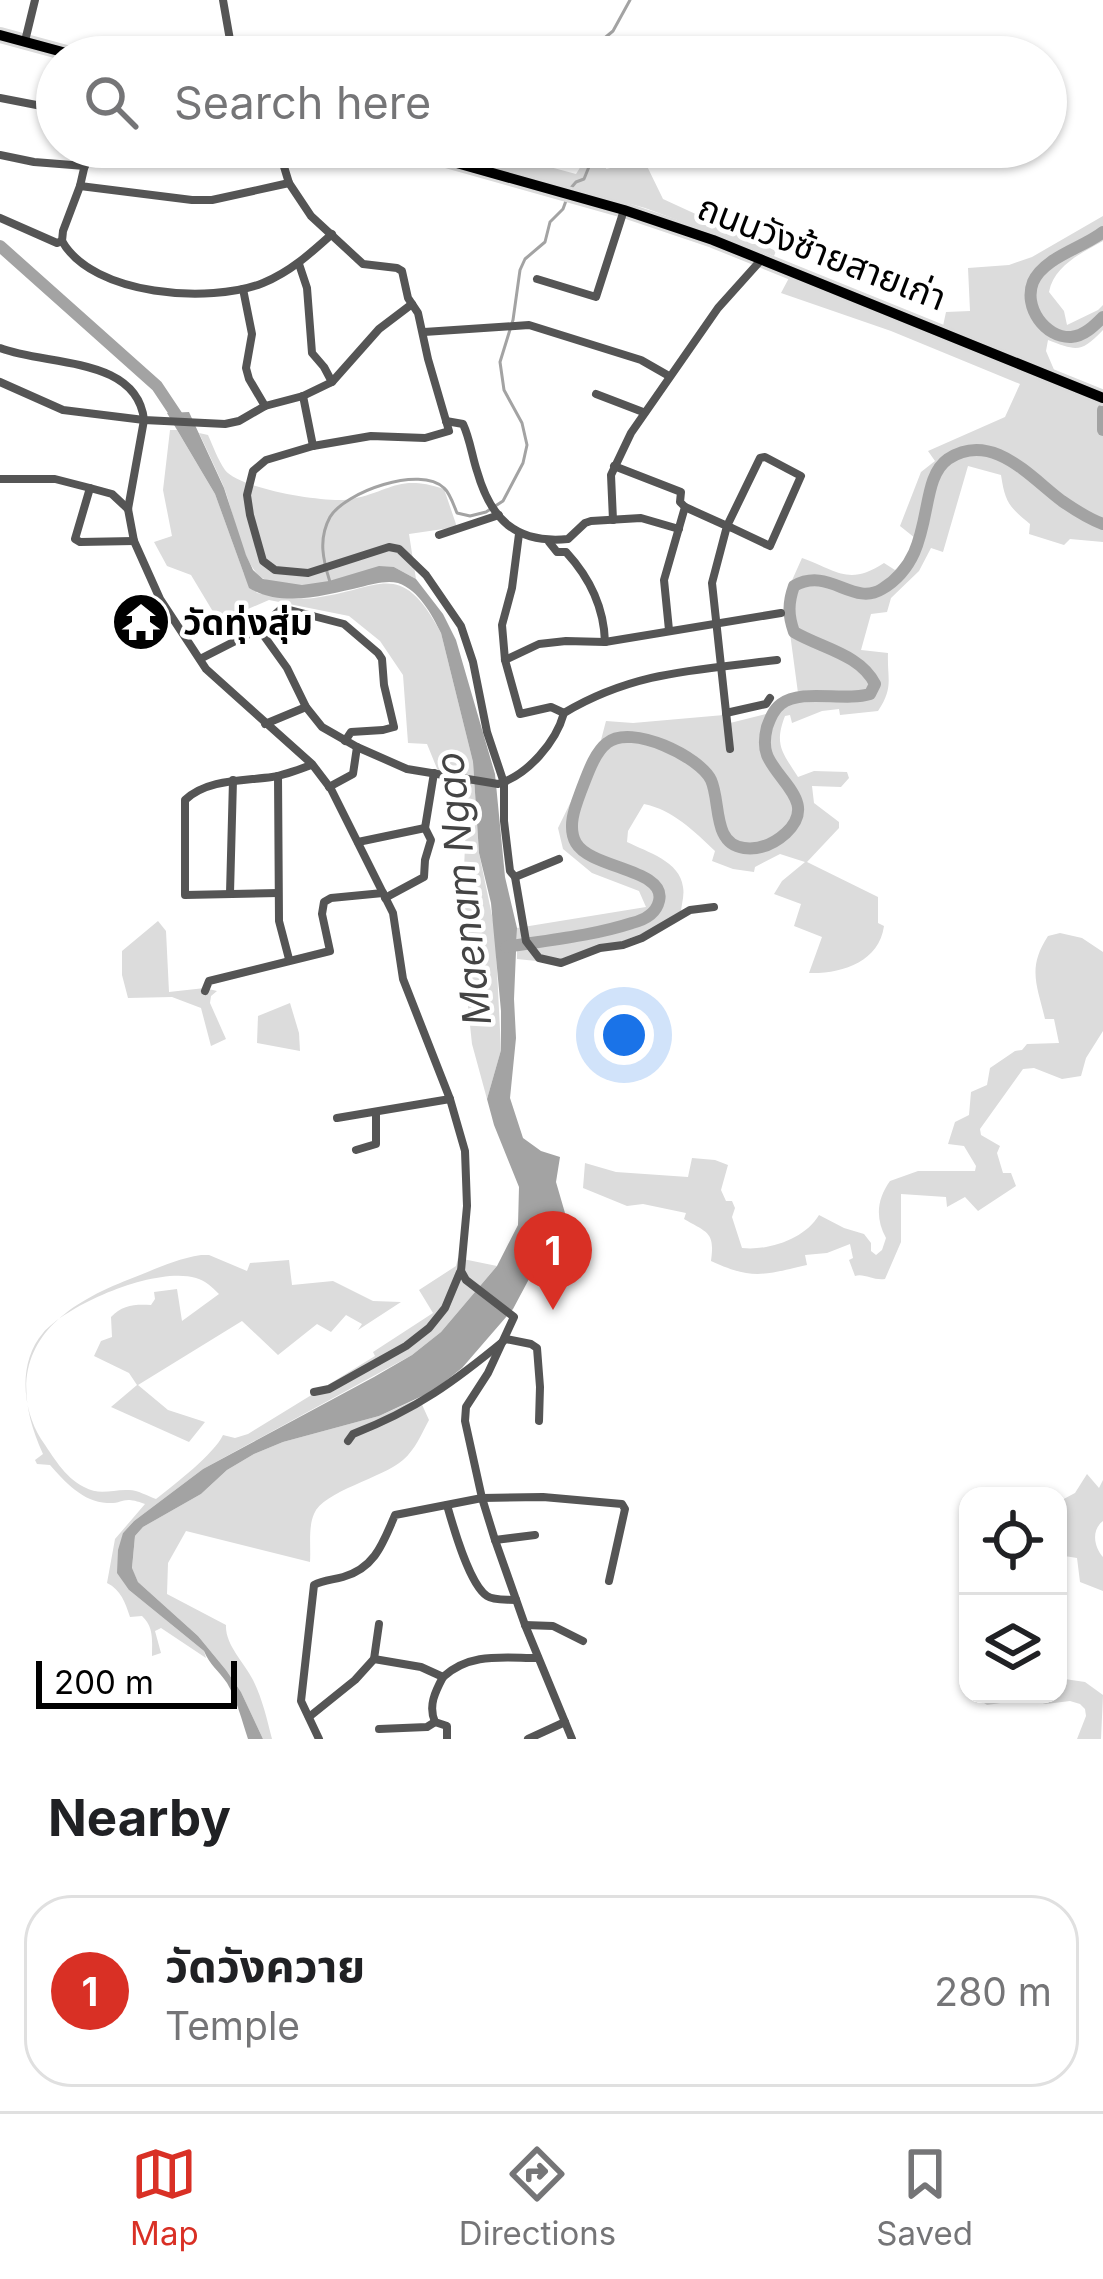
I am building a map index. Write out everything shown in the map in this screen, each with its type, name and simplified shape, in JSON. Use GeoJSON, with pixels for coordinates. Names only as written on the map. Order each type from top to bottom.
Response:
{"type":"FeatureCollection","features":[{"type":"Feature","properties":{"kind":"main road"},"geometry":{"type":"LineString","coordinates":[[0,35],[36,44]]}},
{"type":"Feature","properties":{"kind":"main road","name":"ถนนวังซ้ายสายเก่า"},"geometry":{"type":"LineString","coordinates":[[476,168],[624,209],[762,259],[1098,396]]}},
{"type":"Feature","properties":{"kind":"street"},"geometry":{"type":"LineString","coordinates":[[25,41],[35,0]]}},
{"type":"Feature","properties":{"kind":"street"},"geometry":{"type":"LineString","coordinates":[[224,0],[230,36]]}},
{"type":"Feature","properties":{"kind":"street"},"geometry":{"type":"LineString","coordinates":[[0,98],[36,105]]}},
{"type":"Feature","properties":{"kind":"street"},"geometry":{"type":"LineString","coordinates":[[0,155],[36,162]]}},
{"type":"Feature","properties":{"kind":"street"},"geometry":{"type":"LineString","coordinates":[[84,168],[62,242],[93,272],[135,286],[182,293],[243,289],[298,264],[332,234]]}},
{"type":"Feature","properties":{"kind":"street"},"geometry":{"type":"LineString","coordinates":[[285,168],[311,216],[364,264],[402,272],[424,332],[449,431],[425,438],[371,436],[313,446],[260,465],[248,482],[247,495],[263,561],[275,570],[308,573],[389,547],[399,548],[426,575],[461,626],[473,662],[501,783],[510,871],[526,940],[544,961],[560,962],[622,945],[690,910],[714,907]]}},
{"type":"Feature","properties":{"kind":"street"},"geometry":{"type":"LineString","coordinates":[[80,186],[192,200],[290,183]]}},
{"type":"Feature","properties":{"kind":"street"},"geometry":{"type":"LineString","coordinates":[[537,279],[596,297],[624,209]]}},
{"type":"Feature","properties":{"kind":"street"},"geometry":{"type":"LineString","coordinates":[[0,218],[62,242]]}},
{"type":"Feature","properties":{"kind":"street"},"geometry":{"type":"LineString","coordinates":[[613,520],[611,475],[643,412],[718,308],[762,259]]}},
{"type":"Feature","properties":{"kind":"street"},"geometry":{"type":"LineString","coordinates":[[298,264],[307,288],[312,353],[332,382]]}},
{"type":"Feature","properties":{"kind":"street"},"geometry":{"type":"LineString","coordinates":[[243,289],[252,334],[246,368],[265,406]]}},
{"type":"Feature","properties":{"kind":"street"},"geometry":{"type":"LineString","coordinates":[[0,382],[63,410],[205,424],[239,421],[265,406],[332,382],[379,329],[412,304]]}},
{"type":"Feature","properties":{"kind":"street"},"geometry":{"type":"LineString","coordinates":[[424,332],[530,326],[622,353],[669,376]]}},
{"type":"Feature","properties":{"kind":"street"},"geometry":{"type":"LineString","coordinates":[[0,348],[89,367],[123,382],[137,395],[144,420],[128,509],[134,541],[160,599],[206,669],[312,764],[329,788],[393,913],[403,979],[450,1099],[465,1150],[463,1275],[441,1315],[416,1340],[340,1384],[314,1391]]}},
{"type":"Feature","properties":{"kind":"street"},"geometry":{"type":"LineString","coordinates":[[596,394],[643,412]]}},
{"type":"Feature","properties":{"kind":"street"},"geometry":{"type":"LineString","coordinates":[[303,396],[313,446]]}},
{"type":"Feature","properties":{"kind":"street"},"geometry":{"type":"LineString","coordinates":[[446,421],[463,424],[477,473],[496,510],[519,534],[548,541],[568,539],[591,521],[641,518],[679,529]]}},
{"type":"Feature","properties":{"kind":"street"},"geometry":{"type":"LineString","coordinates":[[614,466],[680,490],[685,507],[727,526],[770,546],[802,480],[799,472],[760,458],[727,526],[712,583],[730,749]]}},
{"type":"Feature","properties":{"kind":"street"},"geometry":{"type":"LineString","coordinates":[[0,479],[55,479],[112,494],[128,509]]}},
{"type":"Feature","properties":{"kind":"street"},"geometry":{"type":"LineString","coordinates":[[90,488],[75,538],[80,542],[134,541]]}},
{"type":"Feature","properties":{"kind":"street"},"geometry":{"type":"LineString","coordinates":[[670,630],[663,588],[685,507]]}},
{"type":"Feature","properties":{"kind":"street"},"geometry":{"type":"LineString","coordinates":[[440,535],[496,510]]}},
{"type":"Feature","properties":{"kind":"street"},"geometry":{"type":"LineString","coordinates":[[519,534],[502,625],[505,660],[520,714],[551,707],[564,713]]}},
{"type":"Feature","properties":{"kind":"street"},"geometry":{"type":"LineString","coordinates":[[548,541],[556,552],[566,552],[582,571],[603,613],[605,642]]}},
{"type":"Feature","properties":{"kind":"street"},"geometry":{"type":"LineString","coordinates":[[200,659],[260,628],[282,609],[336,620],[351,628],[380,656],[394,727],[351,732],[345,741]]}},
{"type":"Feature","properties":{"kind":"street"},"geometry":{"type":"LineString","coordinates":[[505,660],[539,644],[605,642],[781,613]]}},
{"type":"Feature","properties":{"kind":"street"},"geometry":{"type":"LineString","coordinates":[[260,628],[322,728],[407,769],[501,783],[528,768],[559,731],[564,713],[595,695],[640,679],[777,660]]}},
{"type":"Feature","properties":{"kind":"street"},"geometry":{"type":"LineString","coordinates":[[726,713],[766,704],[770,698]]}},
{"type":"Feature","properties":{"kind":"street"},"geometry":{"type":"LineString","coordinates":[[265,724],[306,707]]}},
{"type":"Feature","properties":{"kind":"street"},"geometry":{"type":"LineString","coordinates":[[329,788],[353,774],[357,747]]}},
{"type":"Feature","properties":{"kind":"street"},"geometry":{"type":"LineString","coordinates":[[278,893],[185,895],[185,800],[198,790],[232,780],[278,776],[312,764]]}},
{"type":"Feature","properties":{"kind":"street"},"geometry":{"type":"LineString","coordinates":[[205,991],[209,980],[330,951],[322,914],[324,902],[331,898],[384,895],[424,877],[431,845],[425,829],[434,772]]}},
{"type":"Feature","properties":{"kind":"street"},"geometry":{"type":"LineString","coordinates":[[278,776],[279,921],[290,959]]}},
{"type":"Feature","properties":{"kind":"street"},"geometry":{"type":"LineString","coordinates":[[230,892],[232,780]]}},
{"type":"Feature","properties":{"kind":"street"},"geometry":{"type":"LineString","coordinates":[[358,842],[425,829]]}},
{"type":"Feature","properties":{"kind":"street"},"geometry":{"type":"LineString","coordinates":[[514,877],[559,859]]}},
{"type":"Feature","properties":{"kind":"street"},"geometry":{"type":"LineString","coordinates":[[338,1118],[450,1099]]}},
{"type":"Feature","properties":{"kind":"street"},"geometry":{"type":"LineString","coordinates":[[356,1150],[376,1144],[376,1113]]}},
{"type":"Feature","properties":{"kind":"street"},"geometry":{"type":"LineString","coordinates":[[463,1275],[514,1317],[466,1407],[465,1420],[495,1540],[572,1739]]}},
{"type":"Feature","properties":{"kind":"street"},"geometry":{"type":"LineString","coordinates":[[506,1339],[537,1348],[538,1421]]}},
{"type":"Feature","properties":{"kind":"street"},"geometry":{"type":"LineString","coordinates":[[348,1441],[353,1434],[426,1401],[506,1339]]}},
{"type":"Feature","properties":{"kind":"street"},"geometry":{"type":"LineString","coordinates":[[319,1739],[301,1701],[300,1687],[314,1585],[347,1576],[376,1558],[394,1515],[482,1498],[543,1497],[622,1504],[625,1509],[610,1581]]}},
{"type":"Feature","properties":{"kind":"street"},"geometry":{"type":"LineString","coordinates":[[447,1505],[458,1543],[483,1592],[493,1599],[516,1600]]}},
{"type":"Feature","properties":{"kind":"street"},"geometry":{"type":"LineString","coordinates":[[495,1540],[535,1535]]}},
{"type":"Feature","properties":{"kind":"street"},"geometry":{"type":"LineString","coordinates":[[309,1717],[374,1659],[379,1624]]}},
{"type":"Feature","properties":{"kind":"street"},"geometry":{"type":"LineString","coordinates":[[525,1625],[553,1626],[584,1641]]}},
{"type":"Feature","properties":{"kind":"street"},"geometry":{"type":"LineString","coordinates":[[435,1722],[434,1694],[442,1677],[456,1664],[538,1658]]}},
{"type":"Feature","properties":{"kind":"street"},"geometry":{"type":"LineString","coordinates":[[374,1659],[421,1667],[442,1677]]}},
{"type":"Feature","properties":{"kind":"street"},"geometry":{"type":"LineString","coordinates":[[379,1730],[428,1727],[435,1722]]}},
{"type":"Feature","properties":{"kind":"street"},"geometry":{"type":"LineString","coordinates":[[435,1722],[447,1726],[447,1739]]}},
{"type":"Feature","properties":{"kind":"street"},"geometry":{"type":"LineString","coordinates":[[528,1739],[565,1723]]}},
{"type":"Feature","properties":{"kind":"shaded area"},"geometry":{"type":"Polygon","coordinates":[[[498,168],[554,168],[576,174],[580,168],[648,168],[663,199],[776,251],[774,256],[645,208],[498,168]]]}},
{"type":"Feature","properties":{"kind":"shaded area"},"geometry":{"type":"Polygon","coordinates":[[[1103,216],[1103,241],[1062,268],[1049,292],[1064,311],[1067,325],[1103,305],[1103,330],[1078,348],[1048,340],[1046,351],[1055,372],[943,326],[946,312],[970,311],[968,268],[1009,265],[1032,257],[1103,216]]]}},
{"type":"Feature","properties":{"kind":"shaded area"},"geometry":{"type":"Polygon","coordinates":[[[790,276],[1103,403],[1103,542],[1070,539],[1064,545],[1029,534],[1030,524],[1009,503],[1001,475],[968,466],[943,552],[931,548],[919,571],[891,598],[887,612],[871,614],[861,650],[888,653],[888,689],[878,711],[840,715],[839,709],[822,711],[792,723],[790,715],[785,716],[781,748],[798,777],[814,771],[847,772],[849,778],[841,787],[812,786],[814,803],[839,822],[839,828],[807,862],[878,897],[878,923],[884,926],[867,957],[846,968],[809,973],[822,937],[794,926],[801,904],[774,894],[805,862],[780,854],[754,872],[733,869],[712,861],[715,851],[683,822],[644,804],[627,842],[676,870],[683,891],[681,918],[565,964],[517,959],[517,928],[646,907],[639,891],[592,873],[563,849],[558,828],[606,721],[724,715],[726,724],[782,710],[798,693],[785,596],[802,558],[843,574],[861,574],[884,563],[895,570],[908,556],[915,538],[900,526],[921,472],[935,461],[928,451],[1005,417],[1020,384],[891,331],[781,293],[790,276]]]}},
{"type":"Feature","properties":{"kind":"shaded area"},"geometry":{"type":"Polygon","coordinates":[[[189,412],[224,488],[246,555],[263,579],[302,585],[379,566],[394,567],[416,579],[456,640],[495,774],[505,877],[517,928],[510,1098],[523,1138],[560,1157],[556,1182],[565,1213],[513,1309],[462,1368],[433,1391],[379,1416],[254,1454],[135,1536],[132,1568],[138,1582],[198,1636],[226,1670],[263,1739],[248,1739],[231,1690],[204,1651],[129,1590],[117,1573],[123,1533],[203,1469],[374,1377],[441,1332],[497,1266],[518,1225],[519,1187],[487,1099],[501,1050],[491,903],[479,853],[473,762],[441,633],[418,597],[398,583],[290,599],[249,588],[215,494],[167,413],[189,412]]]}},
{"type":"Feature","properties":{"kind":"shaded area"},"geometry":{"type":"Polygon","coordinates":[[[170,430],[177,430],[215,494],[244,574],[257,593],[307,598],[372,585],[400,586],[413,594],[441,633],[473,762],[479,853],[495,930],[501,1050],[487,1099],[472,1044],[461,940],[468,775],[438,771],[427,744],[408,743],[403,675],[380,641],[349,616],[269,600],[225,619],[221,613],[215,615],[191,575],[167,566],[154,542],[172,536],[163,490],[170,430]]]}},
{"type":"Feature","properties":{"kind":"shaded area"},"geometry":{"type":"Polygon","coordinates":[[[199,433],[208,435],[222,466],[234,477],[285,493],[341,500],[405,483],[444,489],[457,527],[409,534],[416,579],[394,567],[311,585],[264,579],[244,550],[223,485],[199,433]]]}},
{"type":"Feature","properties":{"kind":"shaded area"},"geometry":{"type":"Polygon","coordinates":[[[158,921],[166,931],[169,992],[217,991],[210,1003],[226,1039],[211,1046],[201,1008],[172,997],[128,998],[122,951],[158,921]]]}},
{"type":"Feature","properties":{"kind":"shaded area"},"geometry":{"type":"Polygon","coordinates":[[[1060,933],[1082,938],[1103,952],[1103,1031],[1081,1076],[1062,1079],[1034,1068],[1023,1069],[980,1129],[981,1135],[1000,1146],[997,1153],[1003,1173],[1011,1173],[1016,1186],[978,1211],[965,1197],[947,1207],[946,1197],[901,1194],[901,1242],[885,1279],[855,1276],[850,1244],[805,1255],[807,1265],[769,1273],[737,1271],[711,1261],[711,1239],[684,1219],[686,1213],[643,1204],[627,1206],[583,1188],[585,1163],[616,1172],[688,1177],[692,1158],[715,1160],[728,1165],[721,1190],[735,1208],[732,1217],[742,1248],[785,1242],[805,1231],[819,1215],[864,1234],[876,1255],[886,1238],[879,1209],[890,1181],[918,1171],[975,1171],[964,1146],[948,1144],[955,1122],[969,1115],[971,1092],[987,1085],[990,1068],[1027,1044],[1059,1043],[1054,1019],[1045,1019],[1036,977],[1048,936],[1060,933]]]}},
{"type":"Feature","properties":{"kind":"shaded area"},"geometry":{"type":"Polygon","coordinates":[[[290,1003],[300,1051],[257,1043],[258,1016],[290,1003]]]}},
{"type":"Feature","properties":{"kind":"shaded area"},"geometry":{"type":"Polygon","coordinates":[[[201,1255],[247,1271],[250,1263],[289,1260],[292,1285],[333,1281],[373,1301],[401,1302],[358,1330],[362,1324],[346,1315],[331,1332],[317,1324],[278,1355],[242,1321],[138,1385],[168,1410],[205,1422],[189,1442],[111,1407],[137,1385],[129,1373],[94,1356],[101,1341],[112,1337],[111,1317],[120,1310],[151,1305],[154,1292],[177,1289],[182,1321],[219,1294],[216,1291],[196,1278],[159,1277],[93,1299],[61,1318],[100,1292],[201,1255]]]}},
{"type":"Feature","properties":{"kind":"shaded area"},"geometry":{"type":"Polygon","coordinates":[[[458,1258],[497,1266],[441,1332],[412,1355],[203,1469],[123,1533],[129,1590],[204,1651],[206,1658],[161,1628],[155,1631],[161,1653],[152,1656],[149,1625],[142,1616],[130,1617],[119,1593],[107,1583],[115,1539],[145,1504],[90,1499],[50,1465],[37,1464],[35,1460],[43,1454],[30,1414],[50,1452],[77,1483],[90,1490],[132,1490],[156,1499],[203,1460],[223,1435],[248,1434],[375,1356],[373,1352],[433,1313],[419,1290],[456,1266],[458,1258]]]}},
{"type":"Feature","properties":{"kind":"shaded area"},"geometry":{"type":"Polygon","coordinates":[[[61,1318],[38,1344],[26,1390],[26,1371],[35,1345],[61,1318]]]}},
{"type":"Feature","properties":{"kind":"shaded area"},"geometry":{"type":"Polygon","coordinates":[[[419,1398],[429,1420],[407,1456],[329,1498],[314,1514],[310,1562],[186,1531],[168,1563],[167,1594],[226,1625],[262,1701],[272,1739],[263,1739],[226,1670],[198,1636],[138,1582],[132,1569],[135,1536],[254,1454],[379,1416],[419,1398]]]}},
{"type":"Feature","properties":{"kind":"shaded area"},"geometry":{"type":"Polygon","coordinates":[[[1087,1474],[1099,1488],[1103,1480],[1103,1521],[1095,1539],[1103,1557],[1103,1591],[1080,1582],[1077,1558],[1067,1556],[1067,1497],[1087,1474]]]}},
{"type":"Feature","properties":{"kind":"shaded area"},"geometry":{"type":"Polygon","coordinates":[[[1067,1679],[1085,1682],[1103,1695],[1101,1739],[1077,1739],[1085,1709],[1070,1701],[1067,1679]]]}},
{"type":"Feature","properties":{"kind":"waterway"},"geometry":{"type":"LineString","coordinates":[[607,36],[630,0]]}},
{"type":"Feature","properties":{"kind":"waterway"},"geometry":{"type":"LineString","coordinates":[[570,189],[584,179],[588,168]]}},
{"type":"Feature","properties":{"kind":"waterway"},"geometry":{"type":"LineString","coordinates":[[330,582],[323,550],[326,525],[338,508],[366,491],[401,480],[433,482],[446,490],[457,513],[470,516],[503,501],[527,445],[522,423],[504,390],[500,362],[513,320],[520,270],[545,242],[550,222],[567,198]]}},
{"type":"Feature","properties":{"kind":"waterway"},"geometry":{"type":"LineString","coordinates":[[1103,232],[1046,266],[1031,292],[1038,319],[1061,336],[1080,335],[1103,317]]}},
{"type":"Feature","properties":{"kind":"waterway","name":"Maenam Ngao"},"geometry":{"type":"LineString","coordinates":[[0,246],[157,386],[183,425]]}},
{"type":"Feature","properties":{"kind":"waterway"},"geometry":{"type":"LineString","coordinates":[[1103,410],[1103,430]]}},
{"type":"Feature","properties":{"kind":"waterway"},"geometry":{"type":"LineString","coordinates":[[506,947],[617,927],[645,918],[657,906],[658,890],[652,882],[596,859],[573,837],[574,810],[591,765],[602,747],[618,738],[664,745],[704,771],[714,789],[722,831],[734,845],[761,847],[786,833],[798,812],[793,793],[766,752],[766,730],[774,712],[800,697],[870,694],[875,684],[860,665],[794,632],[790,609],[794,586],[818,581],[871,593],[900,575],[919,539],[932,484],[948,459],[964,452],[995,453],[1072,508],[1103,524]]}},
{"type":"Feature","properties":{"kind":"place","name":"วัดทุ่งสุ่ม"},"geometry":{"type":"Point","coordinates":[141,622]}},
{"type":"Feature","properties":{"kind":"place","name":"วัดวังควาย"},"geometry":{"type":"Point","coordinates":[553,1310]}}]}
